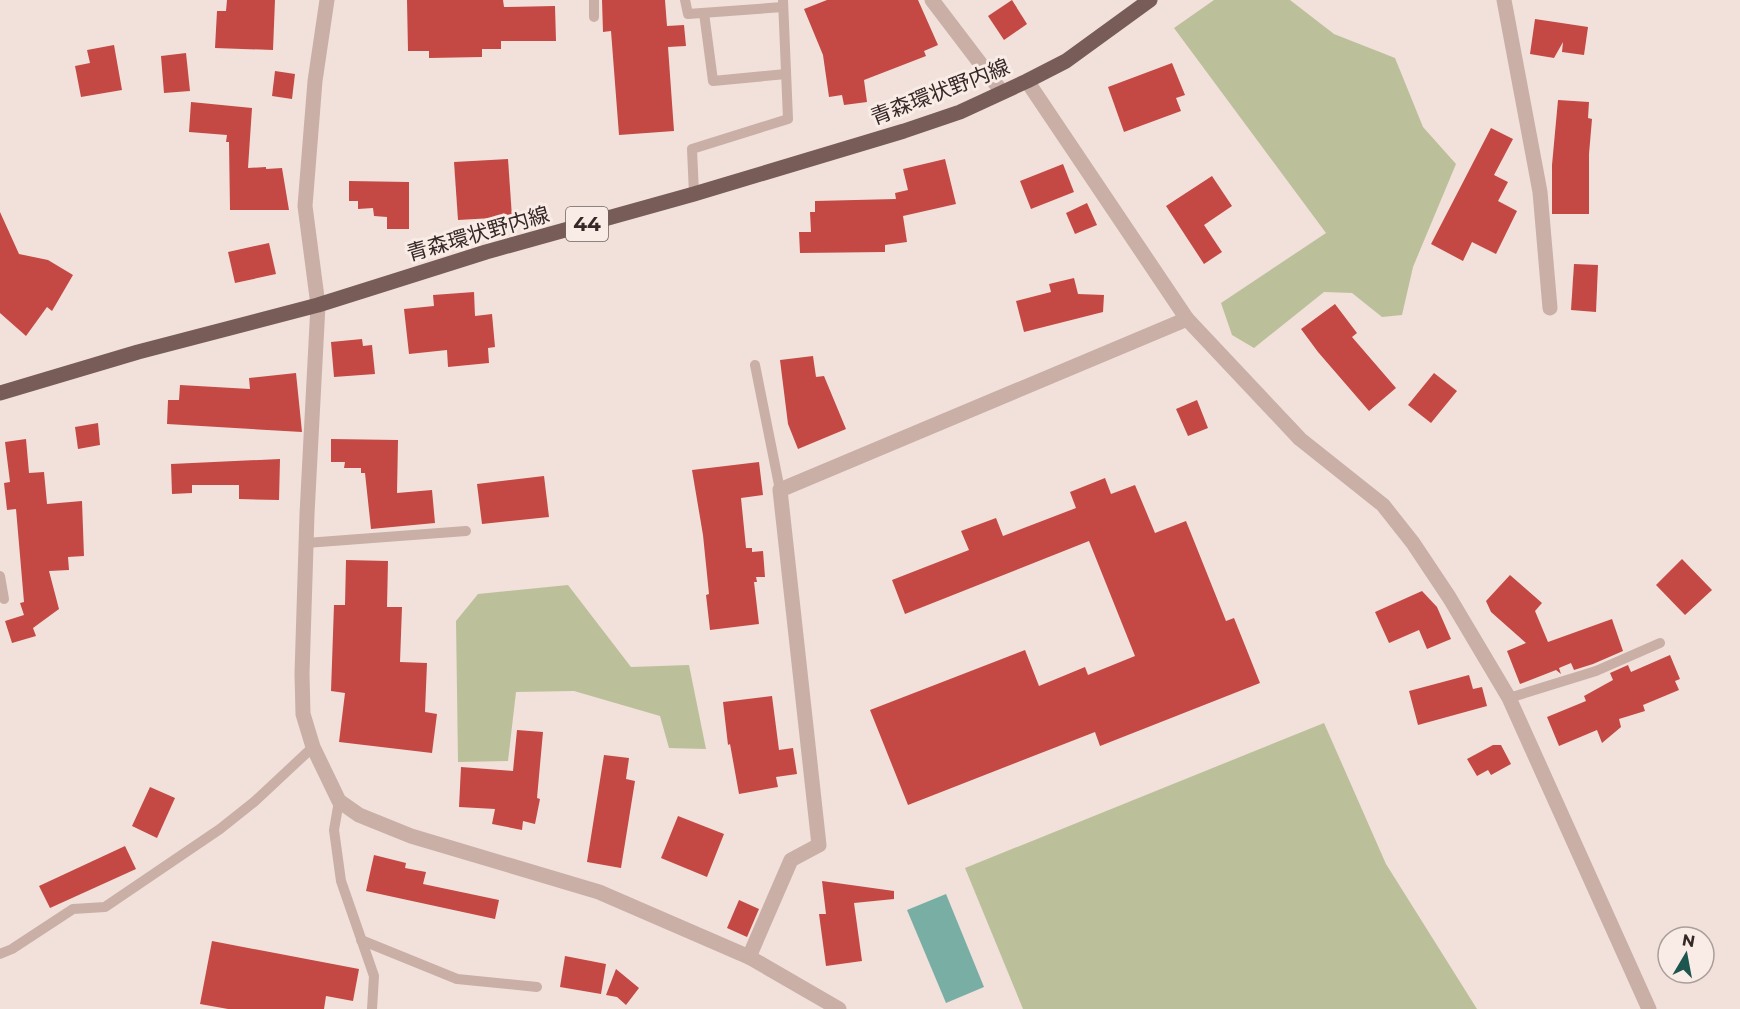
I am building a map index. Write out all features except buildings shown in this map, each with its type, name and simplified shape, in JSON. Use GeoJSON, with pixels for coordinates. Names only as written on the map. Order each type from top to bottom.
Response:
{"type":"FeatureCollection","features":[{"type":"Feature","properties":{"kind":"main road","name":"青森環状野内線"},"geometry":{"type":"LineString","coordinates":[[0,393],[138,352],[318,305],[486,252],[694,194],[960,112],[1066,61],[1150,0]]}},
{"type":"Feature","properties":{"kind":"street"},"geometry":{"type":"LineString","coordinates":[[327,0],[315,81],[305,206],[318,305],[302,674],[303,714],[313,747],[339,801],[359,815],[411,836],[599,892],[749,957],[839,1009]]}},
{"type":"Feature","properties":{"kind":"street"},"geometry":{"type":"LineString","coordinates":[[932,0],[1002,92]]}},
{"type":"Feature","properties":{"kind":"street"},"geometry":{"type":"LineString","coordinates":[[1504,0],[1540,192],[1550,309]]}},
{"type":"Feature","properties":{"kind":"street"},"geometry":{"type":"LineString","coordinates":[[1027,81],[1186,320],[1300,439],[1383,505],[1413,543],[1449,597],[1509,698],[1649,1009]]}},
{"type":"Feature","properties":{"kind":"street"},"geometry":{"type":"LineString","coordinates":[[749,957],[791,860],[819,846],[780,490],[1186,320]]}},
{"type":"Feature","properties":{"kind":"lane"},"geometry":{"type":"LineString","coordinates":[[594,0],[594,17]]}},
{"type":"Feature","properties":{"kind":"lane"},"geometry":{"type":"LineString","coordinates":[[685,0],[688,14],[783,4],[788,119],[692,149],[694,194]]}},
{"type":"Feature","properties":{"kind":"lane"},"geometry":{"type":"LineString","coordinates":[[704,13],[713,81],[786,74]]}},
{"type":"Feature","properties":{"kind":"lane"},"geometry":{"type":"LineString","coordinates":[[755,365],[780,490]]}},
{"type":"Feature","properties":{"kind":"lane"},"geometry":{"type":"LineString","coordinates":[[306,543],[466,531]]}},
{"type":"Feature","properties":{"kind":"lane"},"geometry":{"type":"LineString","coordinates":[[0,576],[4,599]]}},
{"type":"Feature","properties":{"kind":"lane"},"geometry":{"type":"LineString","coordinates":[[1509,698],[1596,671],[1660,643]]}},
{"type":"Feature","properties":{"kind":"lane"},"geometry":{"type":"LineString","coordinates":[[0,954],[12,949],[73,909],[105,907],[220,829],[254,802],[313,747]]}},
{"type":"Feature","properties":{"kind":"lane"},"geometry":{"type":"LineString","coordinates":[[339,801],[334,830],[341,881],[374,975],[372,1009]]}},
{"type":"Feature","properties":{"kind":"lane"},"geometry":{"type":"LineString","coordinates":[[361,940],[457,979],[537,987]]}},
{"type":"Feature","properties":{"kind":"green space"},"geometry":{"type":"Polygon","coordinates":[[[1214,0],[1290,0],[1334,34],[1395,58],[1423,127],[1456,164],[1413,267],[1402,315],[1382,317],[1352,293],[1324,292],[1254,348],[1232,335],[1221,303],[1326,233],[1174,28],[1214,0]]]}},
{"type":"Feature","properties":{"kind":"green space"},"geometry":{"type":"Polygon","coordinates":[[[568,585],[631,667],[689,665],[706,749],[669,748],[660,716],[574,691],[516,692],[508,761],[458,762],[456,621],[478,594],[568,585]]]}},
{"type":"Feature","properties":{"kind":"green space"},"geometry":{"type":"Polygon","coordinates":[[[1324,723],[1386,864],[1477,1009],[1023,1009],[965,868],[1324,723]]]}},
{"type":"Feature","properties":{"kind":"water"},"geometry":{"type":"Polygon","coordinates":[[[946,894],[984,987],[946,1003],[907,910],[946,894]]]}}]}
